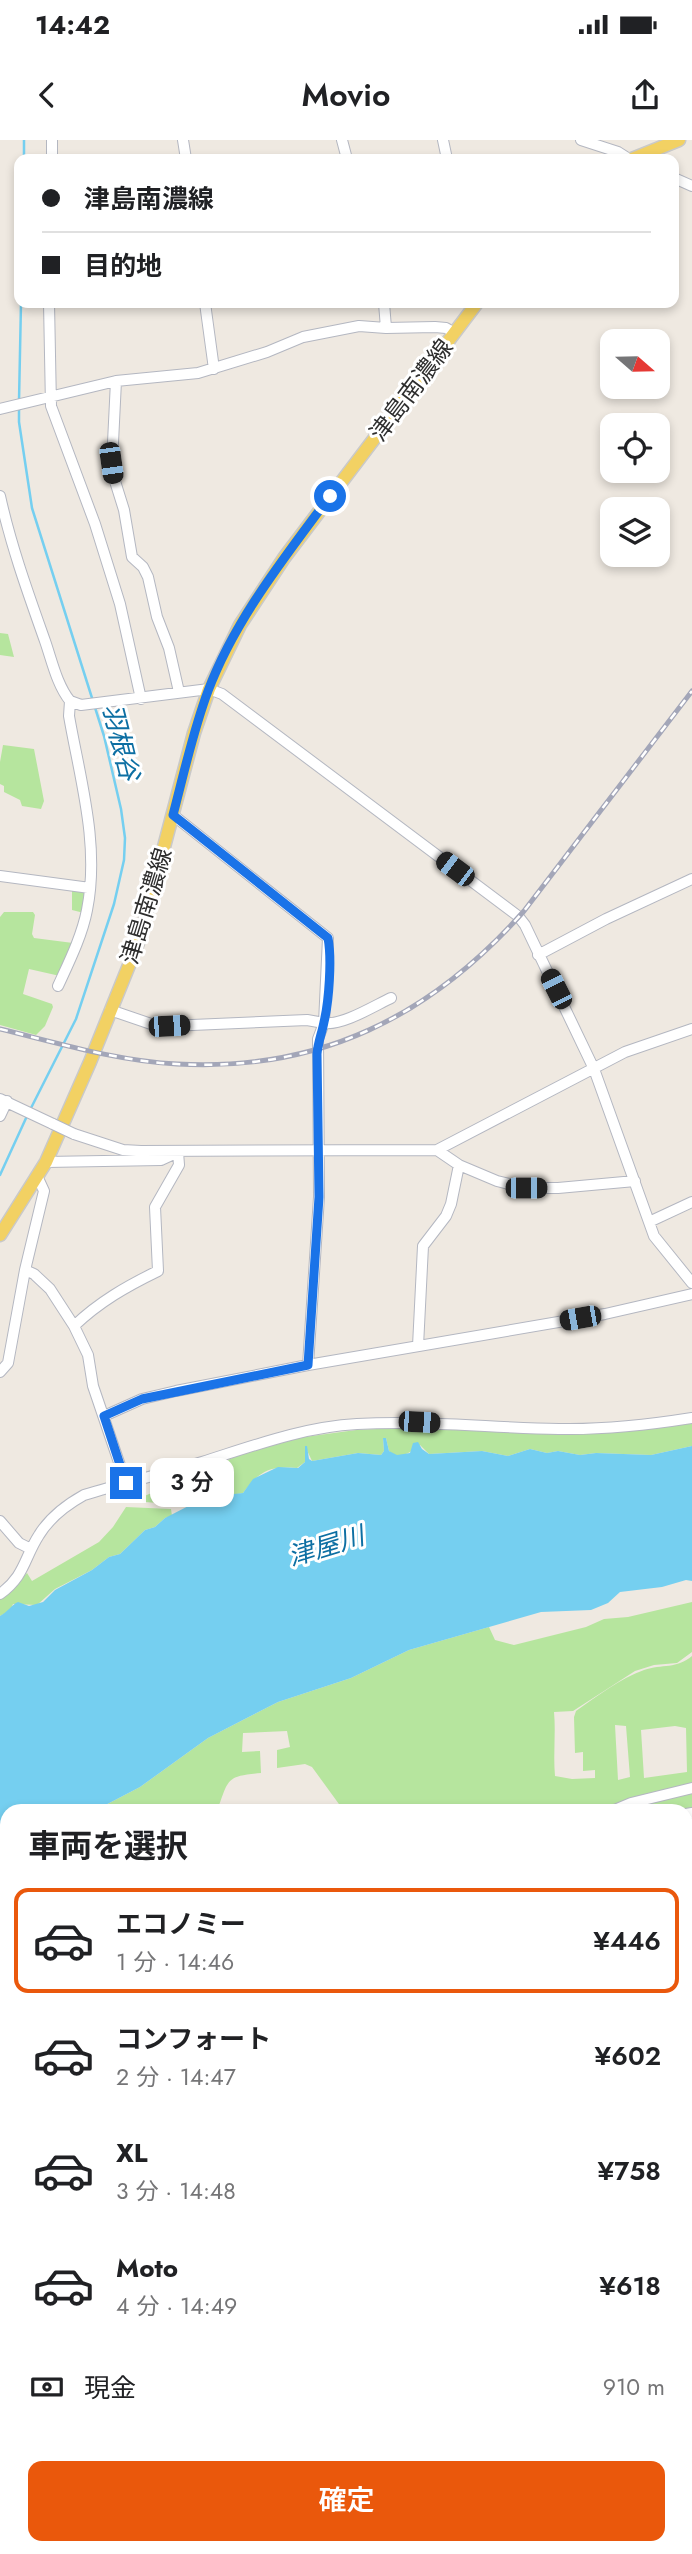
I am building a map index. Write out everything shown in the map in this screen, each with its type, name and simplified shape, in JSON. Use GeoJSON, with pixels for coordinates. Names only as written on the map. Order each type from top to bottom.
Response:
{"type":"FeatureCollection","features":[{"type":"Feature","properties":{"kind":"main road"},"geometry":{"type":"LineString","coordinates":[[643,154],[679,140]]}},
{"type":"Feature","properties":{"kind":"main road","name":"津島南濃線"},"geometry":{"type":"LineString","coordinates":[[0,1235],[46,1162],[140,938],[194,733],[209,689],[240,625],[284,558],[471,308]]}},
{"type":"Feature","properties":{"kind":"street"},"geometry":{"type":"LineString","coordinates":[[581,140],[621,154]]}},
{"type":"Feature","properties":{"kind":"street"},"geometry":{"type":"LineString","coordinates":[[618,152],[624,140]]}},
{"type":"Feature","properties":{"kind":"street"},"geometry":{"type":"LineString","coordinates":[[49,308],[50,397],[116,591],[141,699]]}},
{"type":"Feature","properties":{"kind":"street"},"geometry":{"type":"LineString","coordinates":[[206,308],[214,369]]}},
{"type":"Feature","properties":{"kind":"street"},"geometry":{"type":"LineString","coordinates":[[384,308],[386,328]]}},
{"type":"Feature","properties":{"kind":"street"},"geometry":{"type":"LineString","coordinates":[[0,409],[117,381],[198,373],[303,337],[359,326],[435,327],[455,332]]}},
{"type":"Feature","properties":{"kind":"street"},"geometry":{"type":"LineString","coordinates":[[117,381],[111,463],[124,510],[132,557],[143,567],[148,577],[179,692]]}},
{"type":"Feature","properties":{"kind":"street"},"geometry":{"type":"LineString","coordinates":[[0,496],[9,537],[28,594],[61,686],[70,701],[69,716],[89,826],[92,871],[87,911],[58,986]]}},
{"type":"Feature","properties":{"kind":"street"},"geometry":{"type":"LineString","coordinates":[[70,701],[81,705],[209,689],[222,694],[513,911],[525,925],[594,1069],[654,1237],[692,1283]]}},
{"type":"Feature","properties":{"kind":"street"},"geometry":{"type":"LineString","coordinates":[[173,815],[328,938],[324,1023],[318,1039],[317,1054],[317,1258],[308,1365]]}},
{"type":"Feature","properties":{"kind":"street"},"geometry":{"type":"LineString","coordinates":[[0,876],[90,888]]}},
{"type":"Feature","properties":{"kind":"street"},"geometry":{"type":"LineString","coordinates":[[538,955],[607,919],[692,880]]}},
{"type":"Feature","properties":{"kind":"street"},"geometry":{"type":"LineString","coordinates":[[110,1010],[169,1026],[307,1020],[332,1025],[391,998]]}},
{"type":"Feature","properties":{"kind":"street"},"geometry":{"type":"LineString","coordinates":[[0,1116],[7,1102],[74,1134],[123,1150],[437,1150],[625,1052],[692,1029]]}},
{"type":"Feature","properties":{"kind":"street"},"geometry":{"type":"LineString","coordinates":[[437,1150],[459,1165],[497,1181],[526,1188],[635,1181]]}},
{"type":"Feature","properties":{"kind":"street"},"geometry":{"type":"LineString","coordinates":[[46,1162],[160,1160],[178,1152]]}},
{"type":"Feature","properties":{"kind":"street"},"geometry":{"type":"LineString","coordinates":[[74,1326],[92,1308],[158,1271],[155,1207],[179,1165],[178,1152]]}},
{"type":"Feature","properties":{"kind":"street"},"geometry":{"type":"LineString","coordinates":[[418,1346],[424,1246],[446,1216],[459,1165]]}},
{"type":"Feature","properties":{"kind":"street"},"geometry":{"type":"LineString","coordinates":[[0,1372],[8,1363],[25,1270],[44,1191],[38,1178]]}},
{"type":"Feature","properties":{"kind":"street"},"geometry":{"type":"LineString","coordinates":[[649,1222],[692,1202]]}},
{"type":"Feature","properties":{"kind":"street"},"geometry":{"type":"LineString","coordinates":[[25,1270],[34,1274],[50,1289],[74,1326],[88,1355],[93,1386],[126,1483]]}},
{"type":"Feature","properties":{"kind":"street"},"geometry":{"type":"LineString","coordinates":[[104,1416],[142,1399],[308,1365],[605,1314],[692,1294]]}},
{"type":"Feature","properties":{"kind":"street"},"geometry":{"type":"LineString","coordinates":[[0,1594],[18,1578],[31,1549],[49,1521],[67,1504],[84,1495],[202,1462],[258,1442],[354,1424],[419,1422],[561,1429],[616,1428],[692,1418]]}},
{"type":"Feature","properties":{"kind":"street"},"geometry":{"type":"LineString","coordinates":[[0,1521],[19,1543],[31,1549]]}},
{"type":"Feature","properties":{"kind":"street"},"geometry":{"type":"LineString","coordinates":[[629,1804],[692,1788]]}},
{"type":"Feature","properties":{"kind":"green space"},"geometry":{"type":"Polygon","coordinates":[[[0,633],[8,634],[14,657],[0,655],[0,633]]]}},
{"type":"Feature","properties":{"kind":"green space"},"geometry":{"type":"Polygon","coordinates":[[[3,745],[34,749],[44,801],[41,809],[22,806],[20,800],[4,792],[4,786],[0,784],[3,745]]]}},
{"type":"Feature","properties":{"kind":"green space"},"geometry":{"type":"Polygon","coordinates":[[[72,891],[87,894],[84,913],[72,910],[72,891]]]}},
{"type":"Feature","properties":{"kind":"green space"},"geometry":{"type":"Polygon","coordinates":[[[4,912],[33,912],[34,938],[73,943],[60,976],[29,969],[23,994],[52,1004],[53,1007],[45,1026],[36,1035],[0,1025],[0,917],[4,912]]]}},
{"type":"Feature","properties":{"kind":"green space"},"geometry":{"type":"Polygon","coordinates":[[[692,1423],[692,1446],[651,1455],[580,1455],[530,1449],[508,1456],[482,1451],[429,1454],[420,1445],[409,1453],[397,1455],[389,1451],[386,1438],[383,1438],[384,1451],[381,1455],[358,1453],[312,1461],[305,1446],[305,1462],[297,1468],[266,1471],[243,1493],[184,1502],[182,1499],[170,1504],[133,1501],[258,1447],[297,1438],[356,1430],[419,1427],[558,1434],[615,1432],[692,1423]]]}},
{"type":"Feature","properties":{"kind":"green space"},"geometry":{"type":"Polygon","coordinates":[[[126,1507],[171,1509],[172,1516],[145,1530],[120,1554],[109,1557],[92,1570],[55,1589],[37,1605],[13,1604],[10,1611],[0,1616],[0,1600],[27,1573],[32,1581],[99,1542],[126,1507]]]}},
{"type":"Feature","properties":{"kind":"green space"},"geometry":{"type":"Polygon","coordinates":[[[692,1602],[692,1652],[677,1663],[654,1665],[635,1671],[573,1711],[554,1712],[555,1776],[572,1779],[595,1778],[595,1770],[583,1771],[583,1752],[575,1753],[576,1711],[635,1673],[681,1663],[692,1656],[692,1785],[617,1804],[339,1804],[312,1767],[305,1764],[277,1768],[277,1750],[290,1747],[287,1731],[243,1733],[242,1752],[260,1751],[261,1773],[234,1778],[227,1786],[220,1804],[107,1804],[140,1787],[208,1738],[278,1702],[351,1678],[409,1650],[489,1627],[495,1640],[514,1645],[586,1627],[604,1619],[628,1617],[692,1602]],[[615,1725],[618,1780],[630,1777],[626,1726],[615,1725]],[[675,1726],[641,1730],[644,1778],[687,1772],[686,1728],[675,1726]]]}},
{"type":"Feature","properties":{"kind":"green space"},"geometry":{"type":"Polygon","coordinates":[[[692,1792],[692,1804],[645,1804],[692,1792]]]}},
{"type":"Feature","properties":{"kind":"water","name":"津屋川"},"geometry":{"type":"Polygon","coordinates":[[[383,1438],[386,1438],[389,1451],[397,1455],[410,1453],[413,1443],[418,1442],[429,1454],[482,1451],[508,1456],[530,1449],[580,1455],[651,1455],[692,1446],[692,1581],[620,1592],[608,1603],[591,1610],[541,1612],[409,1650],[351,1678],[278,1702],[208,1738],[140,1787],[107,1804],[0,1804],[0,1616],[18,1602],[29,1606],[43,1602],[55,1590],[92,1570],[109,1557],[120,1554],[145,1530],[155,1527],[165,1518],[206,1497],[243,1493],[253,1479],[278,1467],[298,1468],[305,1462],[305,1446],[312,1461],[358,1453],[381,1455],[384,1451],[383,1438]]]}},
{"type":"Feature","properties":{"kind":"waterway","name":"羽根谷"},"geometry":{"type":"LineString","coordinates":[[24,140],[24,154]]}},
{"type":"Feature","properties":{"kind":"waterway","name":"羽根谷"},"geometry":{"type":"LineString","coordinates":[[19,401],[21,308]]}},
{"type":"Feature","properties":{"kind":"waterway","name":"羽根谷"},"geometry":{"type":"LineString","coordinates":[[19,408],[32,508],[104,736],[125,838],[124,860],[114,904],[76,1019],[30,1110]]}},
{"type":"Feature","properties":{"kind":"waterway","name":"羽根谷"},"geometry":{"type":"LineString","coordinates":[[0,1175],[27,1116]]}},
{"type":"Feature","properties":{"kind":"railway"},"geometry":{"type":"LineString","coordinates":[[0,1029],[110,1055],[177,1064],[229,1064],[278,1058],[325,1047],[369,1030],[411,1008],[451,980],[488,948],[524,911],[692,691]]}},
{"type":"Feature","properties":{"kind":"route"},"geometry":{"type":"LineString","coordinates":[[126,1483],[104,1416],[142,1399],[308,1365],[319,1197],[317,1054],[327,1006],[328,938],[173,815],[194,733],[218,669],[240,625],[284,558],[330,496]]}}]}
